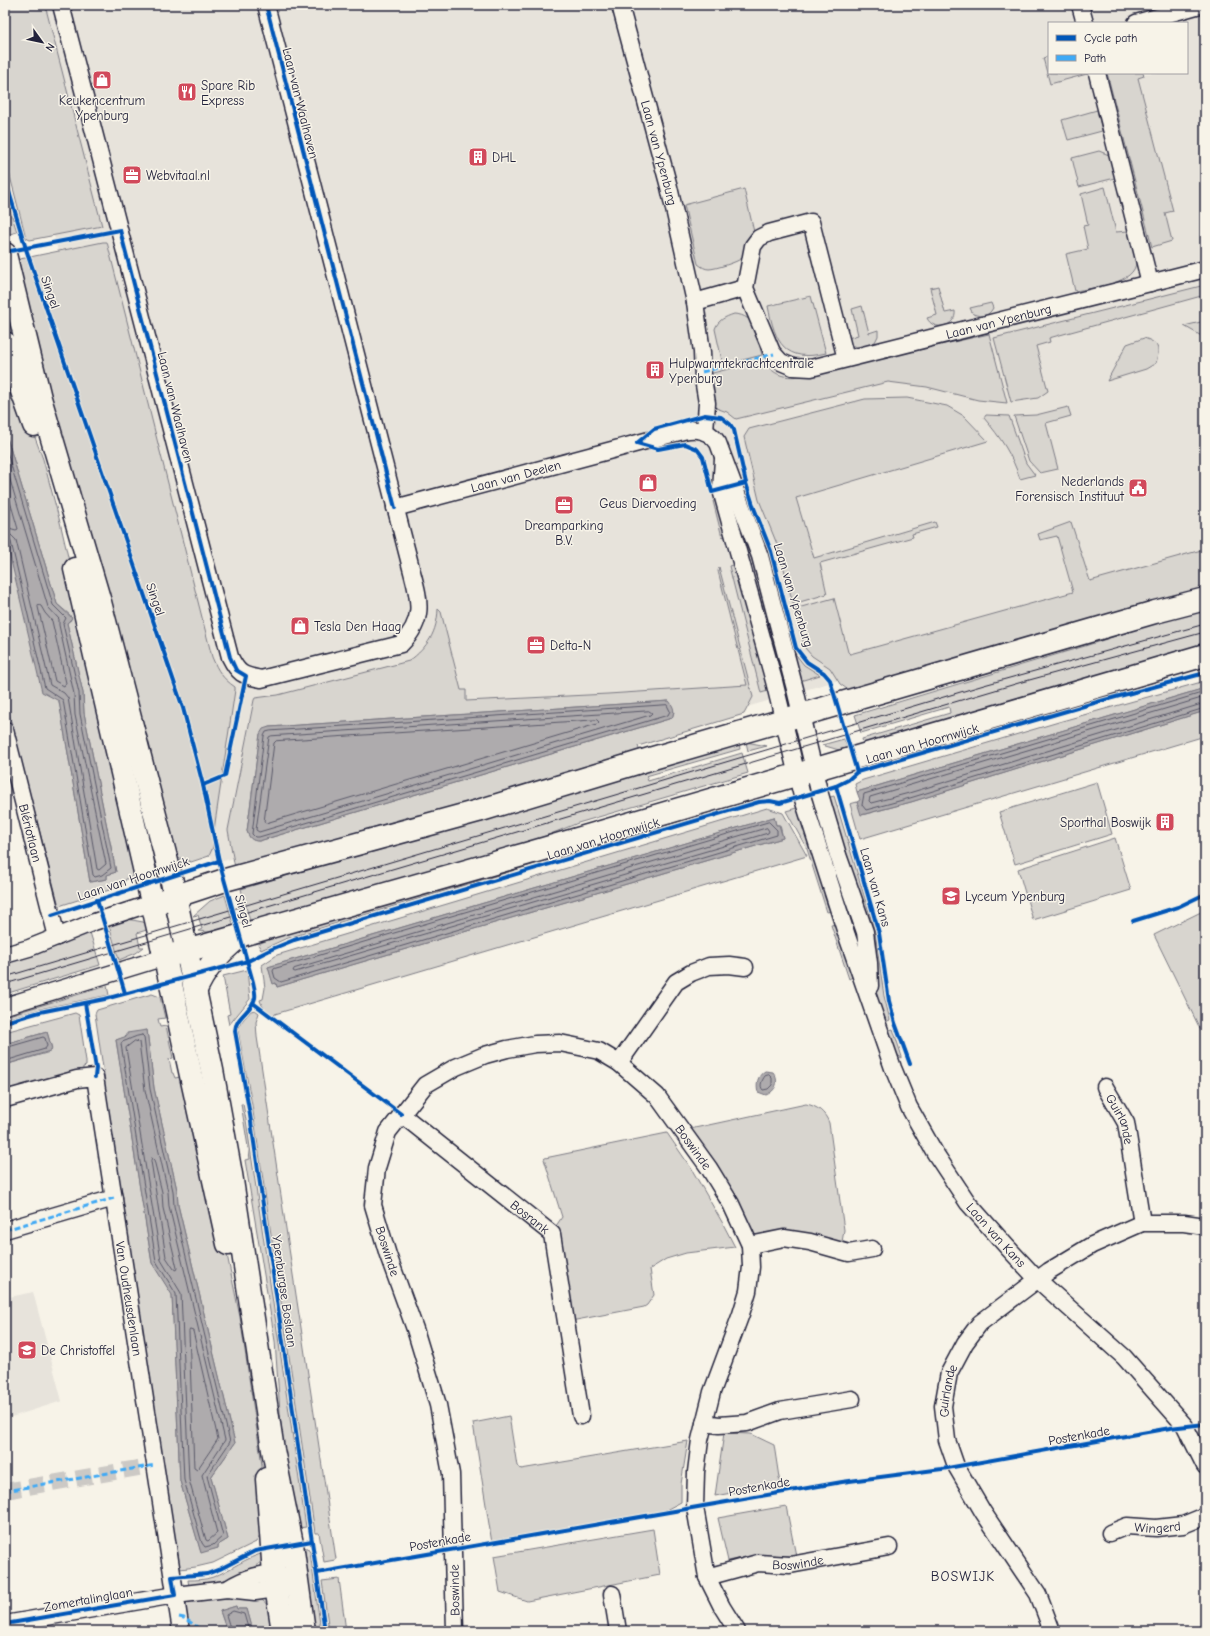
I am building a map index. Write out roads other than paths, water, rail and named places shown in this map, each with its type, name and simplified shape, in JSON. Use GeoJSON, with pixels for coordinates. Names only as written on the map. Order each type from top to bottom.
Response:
{"type":"FeatureCollection","features":[{"type":"Feature","properties":{"kind":"main road"},"geometry":{"type":"LineString","coordinates":[[5,254],[8,292],[100,602],[175,896],[212,1070],[231,1174],[273,1450],[298,1579],[304,1631]]}},
{"type":"Feature","properties":{"kind":"main road"},"geometry":{"type":"LineString","coordinates":[[5,343],[42,447],[74,564],[165,957],[217,1191],[247,1342],[266,1475],[275,1582],[283,1631]]}},
{"type":"Feature","properties":{"kind":"main road"},"geometry":{"type":"LineString","coordinates":[[152,904],[239,876],[478,811],[792,717],[1155,612],[1205,599]]}},
{"type":"Feature","properties":{"kind":"main road","name":"Laan van Hoornwijck"},"geometry":{"type":"LineString","coordinates":[[165,957],[1205,655]]}},
{"type":"Feature","properties":{"kind":"main road"},"geometry":{"type":"LineString","coordinates":[[195,992],[199,982],[222,950],[240,936]]}},
{"type":"Feature","properties":{"kind":"street","name":"Laan van Waalhaven"},"geometry":{"type":"LineString","coordinates":[[61,5],[230,657],[236,670],[246,676],[262,679],[402,644],[414,630],[418,620],[418,599],[266,5]]}},
{"type":"Feature","properties":{"kind":"street","name":"Laan van Ypenburg"},"geometry":{"type":"LineString","coordinates":[[620,5],[669,187],[695,302],[707,403],[705,415],[706,432]]}},
{"type":"Feature","properties":{"kind":"street"},"geometry":{"type":"LineString","coordinates":[[1080,5],[1085,22]]}},
{"type":"Feature","properties":{"kind":"street"},"geometry":{"type":"LineString","coordinates":[[1140,22],[1200,5]]}},
{"type":"Feature","properties":{"kind":"street"},"geometry":{"type":"LineString","coordinates":[[1097,74],[1150,283]]}},
{"type":"Feature","properties":{"kind":"street"},"geometry":{"type":"LineString","coordinates":[[695,302],[745,288],[753,246],[759,238],[769,233],[811,222],[846,359]]}},
{"type":"Feature","properties":{"kind":"street","name":"Laan van Ypenburg"},"geometry":{"type":"LineString","coordinates":[[745,288],[772,352],[781,362],[802,369],[1205,270]]}},
{"type":"Feature","properties":{"kind":"street","name":"Laan van Deelen"},"geometry":{"type":"LineString","coordinates":[[394,508],[683,431],[694,429],[706,432]]}},
{"type":"Feature","properties":{"kind":"street"},"geometry":{"type":"LineString","coordinates":[[706,432],[718,443],[723,459],[722,490],[792,717]]}},
{"type":"Feature","properties":{"kind":"street","name":"Laan van Kans"},"geometry":{"type":"LineString","coordinates":[[792,717],[805,771],[838,855],[865,932],[869,963],[870,1000],[909,1107],[935,1153],[968,1203],[1038,1280],[1124,1357],[1185,1426],[1205,1466]]}},
{"type":"Feature","properties":{"kind":"street","name":"Blériotlaan"},"geometry":{"type":"LineString","coordinates":[[5,730],[57,937]]}},
{"type":"Feature","properties":{"kind":"street"},"geometry":{"type":"LineString","coordinates":[[5,955],[29,948],[94,922],[152,904]]}},
{"type":"Feature","properties":{"kind":"street","name":"Laan van Hoornwijck"},"geometry":{"type":"LineString","coordinates":[[5,1006],[165,957]]}},
{"type":"Feature","properties":{"kind":"street"},"geometry":{"type":"LineString","coordinates":[[619,1062],[676,982],[691,973],[709,966],[728,965],[746,967]]}},
{"type":"Feature","properties":{"kind":"street","name":"Boswinde"},"geometry":{"type":"LineString","coordinates":[[455,1631],[450,1474],[438,1405],[415,1329],[388,1255],[373,1205],[377,1168],[388,1132],[425,1085],[456,1067],[485,1055],[535,1044],[560,1043],[599,1051],[619,1062],[657,1096],[709,1168],[731,1204],[750,1245],[751,1267],[748,1291],[712,1392],[704,1423],[696,1472],[695,1507],[707,1577],[722,1607],[737,1631]]}},
{"type":"Feature","properties":{"kind":"street","name":"Van Oudheusdenlaan"},"geometry":{"type":"LineString","coordinates":[[5,1099],[77,1078],[95,1077],[181,1631]]}},
{"type":"Feature","properties":{"kind":"street","name":"Guirlande"},"geometry":{"type":"LineString","coordinates":[[1105,1087],[1126,1123],[1142,1223]]}},
{"type":"Feature","properties":{"kind":"street","name":"Bosrank"},"geometry":{"type":"LineString","coordinates":[[401,1114],[552,1234],[581,1416]]}},
{"type":"Feature","properties":{"kind":"street"},"geometry":{"type":"LineString","coordinates":[[5,1230],[114,1198]]}},
{"type":"Feature","properties":{"kind":"street","name":"Guirlande"},"geometry":{"type":"LineString","coordinates":[[1052,1631],[1038,1594],[983,1512],[956,1466],[947,1440],[943,1406],[950,1373],[965,1343],[980,1323],[1049,1271],[1092,1245],[1142,1223],[1184,1223],[1205,1226]]}},
{"type":"Feature","properties":{"kind":"street"},"geometry":{"type":"LineString","coordinates":[[750,1245],[784,1238],[810,1242],[849,1253],[872,1249]]}},
{"type":"Feature","properties":{"kind":"street"},"geometry":{"type":"LineString","coordinates":[[704,1423],[719,1425],[746,1423],[780,1411],[852,1399]]}},
{"type":"Feature","properties":{"kind":"street","name":"Wingerd"},"geometry":{"type":"LineString","coordinates":[[1110,1533],[1128,1526],[1156,1528],[1183,1525],[1205,1516]]}},
{"type":"Feature","properties":{"kind":"street","name":"Boswinde"},"geometry":{"type":"LineString","coordinates":[[707,1577],[758,1563],[790,1565],[889,1547]]}},
{"type":"Feature","properties":{"kind":"street","name":"Zomertalinglaan"},"geometry":{"type":"LineString","coordinates":[[5,1624],[175,1595],[227,1589],[244,1579],[275,1582],[298,1579]]}},
{"type":"Feature","properties":{"kind":"street"},"geometry":{"type":"LineString","coordinates":[[612,1594],[618,1631]]}},
{"type":"Feature","properties":{"kind":"water"},"geometry":{"type":"Polygon","coordinates":[[[5,431],[57,604],[72,618],[67,623],[83,693],[84,713],[116,872],[107,875],[107,879],[90,882],[59,701],[42,692],[5,535],[5,431]]]}},
{"type":"Feature","properties":{"kind":"water"},"geometry":{"type":"Polygon","coordinates":[[[1205,688],[1205,711],[911,802],[861,815],[857,802],[860,800],[857,792],[1205,688]]]}},
{"type":"Feature","properties":{"kind":"water"},"geometry":{"type":"Polygon","coordinates":[[[669,701],[674,709],[672,718],[259,841],[251,839],[247,831],[260,734],[263,729],[269,727],[669,701]]]}},
{"type":"Feature","properties":{"kind":"water"},"geometry":{"type":"Polygon","coordinates":[[[774,817],[776,825],[779,825],[783,838],[277,987],[276,983],[273,984],[268,967],[774,817]]]}},
{"type":"Feature","properties":{"kind":"water"},"geometry":{"type":"Polygon","coordinates":[[[147,1030],[154,1088],[177,1190],[178,1205],[235,1443],[211,1477],[228,1539],[218,1545],[218,1548],[201,1553],[180,1481],[172,1295],[152,1263],[116,1040],[127,1036],[127,1033],[147,1030]]]}},
{"type":"Feature","properties":{"kind":"water"},"geometry":{"type":"Polygon","coordinates":[[[47,1032],[52,1049],[50,1051],[5,1065],[5,1044],[47,1032]]]}},
{"type":"Feature","properties":{"kind":"water"},"geometry":{"type":"Polygon","coordinates":[[[765,1071],[773,1072],[776,1079],[776,1085],[772,1091],[766,1095],[758,1092],[757,1086],[759,1078],[765,1071]]]}},
{"type":"Feature","properties":{"kind":"water"},"geometry":{"type":"Polygon","coordinates":[[[236,1606],[237,1609],[247,1609],[253,1631],[227,1631],[220,1611],[236,1606]]]}},
{"type":"Feature","properties":{"kind":"tunnel"},"geometry":{"type":"LineString","coordinates":[[5,1491],[155,1465]]}},
{"type":"Feature","properties":{"kind":"tram line"},"geometry":{"type":"LineString","coordinates":[[5,977],[984,685],[1205,624]]}},
{"type":"Feature","properties":{"kind":"tram line"},"geometry":{"type":"LineString","coordinates":[[5,984],[1022,682],[1205,632]]}},
{"type":"Feature","properties":{"kind":"place","name":"Keukencentrum Ypenburg"},"geometry":{"type":"Point","coordinates":[102,80]}},
{"type":"Feature","properties":{"kind":"place","name":"Spare Rib Express"},"geometry":{"type":"Point","coordinates":[187,92]}},
{"type":"Feature","properties":{"kind":"place","name":"DHL"},"geometry":{"type":"Point","coordinates":[478,157]}},
{"type":"Feature","properties":{"kind":"place","name":"Webvitaal.nl"},"geometry":{"type":"Point","coordinates":[132,175]}},
{"type":"Feature","properties":{"kind":"place","name":"Hulpwarmtekrachtcentrale Ypenburg"},"geometry":{"type":"Point","coordinates":[655,370]}},
{"type":"Feature","properties":{"kind":"place","name":"Geus Diervoeding"},"geometry":{"type":"Point","coordinates":[648,483]}},
{"type":"Feature","properties":{"kind":"place","name":"Nederlands Forensisch Instituut"},"geometry":{"type":"Point","coordinates":[1138,488]}},
{"type":"Feature","properties":{"kind":"place","name":"Dreamparking B.V."},"geometry":{"type":"Point","coordinates":[564,505]}},
{"type":"Feature","properties":{"kind":"place","name":"Tesla Den Haag"},"geometry":{"type":"Point","coordinates":[300,626]}},
{"type":"Feature","properties":{"kind":"place","name":"Delta-N"},"geometry":{"type":"Point","coordinates":[536,645]}},
{"type":"Feature","properties":{"kind":"place","name":"Sporthal Boswijk"},"geometry":{"type":"Point","coordinates":[1165,822]}},
{"type":"Feature","properties":{"kind":"place","name":"Lyceum Ypenburg"},"geometry":{"type":"Point","coordinates":[951,896]}},
{"type":"Feature","properties":{"kind":"place","name":"De Christoffel"},"geometry":{"type":"Point","coordinates":[27,1350]}},
{"type":"Feature","properties":{"kind":"district","name":"BOSWIJK"},"geometry":{"type":"Point","coordinates":[963,1576]}}]}
